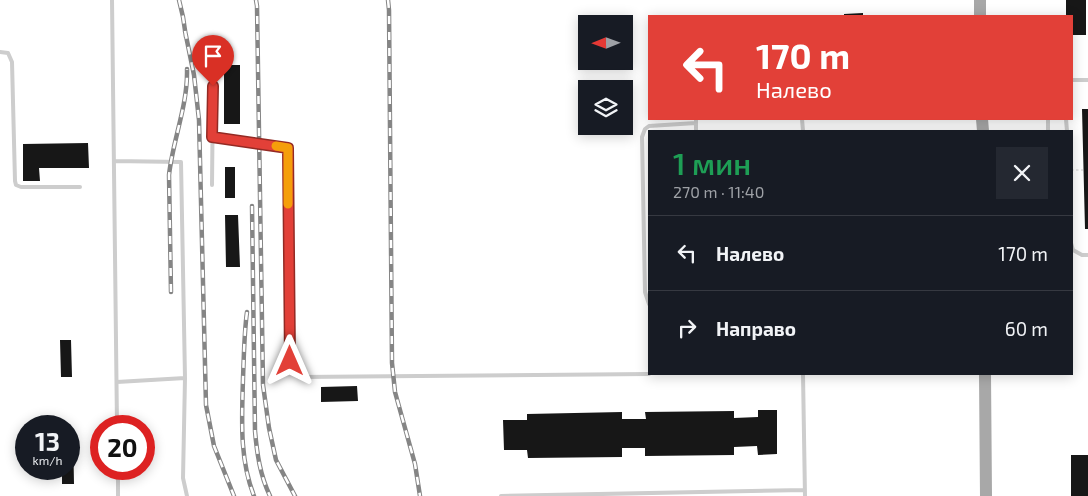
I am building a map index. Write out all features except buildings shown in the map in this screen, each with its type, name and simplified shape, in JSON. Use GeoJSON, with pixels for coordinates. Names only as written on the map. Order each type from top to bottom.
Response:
{"type":"FeatureCollection","features":[{"type":"Feature","properties":{"kind":"main road"},"geometry":{"type":"LineString","coordinates":[[980,0],[980,15]]}},
{"type":"Feature","properties":{"kind":"main road"},"geometry":{"type":"LineString","coordinates":[[985,375],[986,496]]}},
{"type":"Feature","properties":{"kind":"lane"},"geometry":{"type":"LineString","coordinates":[[112,0],[117,415]]}},
{"type":"Feature","properties":{"kind":"lane"},"geometry":{"type":"LineString","coordinates":[[0,52],[8,53],[12,62],[16,185],[21,187],[80,186]]}},
{"type":"Feature","properties":{"kind":"lane"},"geometry":{"type":"LineString","coordinates":[[1073,80],[1088,80]]}},
{"type":"Feature","properties":{"kind":"lane"},"geometry":{"type":"LineString","coordinates":[[212,185],[213,86]]}},
{"type":"Feature","properties":{"kind":"lane"},"geometry":{"type":"LineString","coordinates":[[648,301],[645,292],[642,137],[645,129],[649,126],[696,121]]}},
{"type":"Feature","properties":{"kind":"lane"},"geometry":{"type":"LineString","coordinates":[[670,125],[670,130]]}},
{"type":"Feature","properties":{"kind":"lane"},"geometry":{"type":"LineString","coordinates":[[212,137],[288,148],[290,361],[299,377],[648,374]]}},
{"type":"Feature","properties":{"kind":"lane"},"geometry":{"type":"LineString","coordinates":[[114,161],[181,162],[184,378],[183,478],[188,496]]}},
{"type":"Feature","properties":{"kind":"lane"},"geometry":{"type":"LineString","coordinates":[[1073,250],[1082,255],[1088,255]]}},
{"type":"Feature","properties":{"kind":"lane"},"geometry":{"type":"LineString","coordinates":[[804,375],[805,496]]}},
{"type":"Feature","properties":{"kind":"lane"},"geometry":{"type":"LineString","coordinates":[[117,382],[184,378]]}},
{"type":"Feature","properties":{"kind":"lane"},"geometry":{"type":"LineString","coordinates":[[118,480],[118,496]]}},
{"type":"Feature","properties":{"kind":"lane"},"geometry":{"type":"LineString","coordinates":[[500,496],[805,490]]}},
{"type":"Feature","properties":{"kind":"path"},"geometry":{"type":"LineString","coordinates":[[1073,170],[1083,170]]}},
{"type":"Feature","properties":{"kind":"railway"},"geometry":{"type":"LineString","coordinates":[[179,0],[186,37]]}},
{"type":"Feature","properties":{"kind":"railway"},"geometry":{"type":"LineString","coordinates":[[256,0],[263,385],[276,460],[295,496]]}},
{"type":"Feature","properties":{"kind":"railway"},"geometry":{"type":"LineString","coordinates":[[388,0],[392,363],[395,392],[415,464],[420,496]]}},
{"type":"Feature","properties":{"kind":"railway"},"geometry":{"type":"LineString","coordinates":[[185,31],[194,75],[199,120],[206,405],[214,446],[234,496]]}},
{"type":"Feature","properties":{"kind":"railway"},"geometry":{"type":"LineString","coordinates":[[171,292],[169,175],[183,109],[187,69]]}},
{"type":"Feature","properties":{"kind":"railway"},"geometry":{"type":"LineString","coordinates":[[252,206],[255,431],[260,464],[270,496]]}},
{"type":"Feature","properties":{"kind":"railway"},"geometry":{"type":"LineString","coordinates":[[247,312],[242,438],[249,482],[254,496]]}},
{"type":"Feature","properties":{"kind":"slow traffic"},"geometry":{"type":"LineString","coordinates":[[276,146],[288,148],[288,204]]}},
{"type":"Feature","properties":{"kind":"route"},"geometry":{"type":"LineString","coordinates":[[213,86],[212,137],[288,148],[290,361]]}}]}
